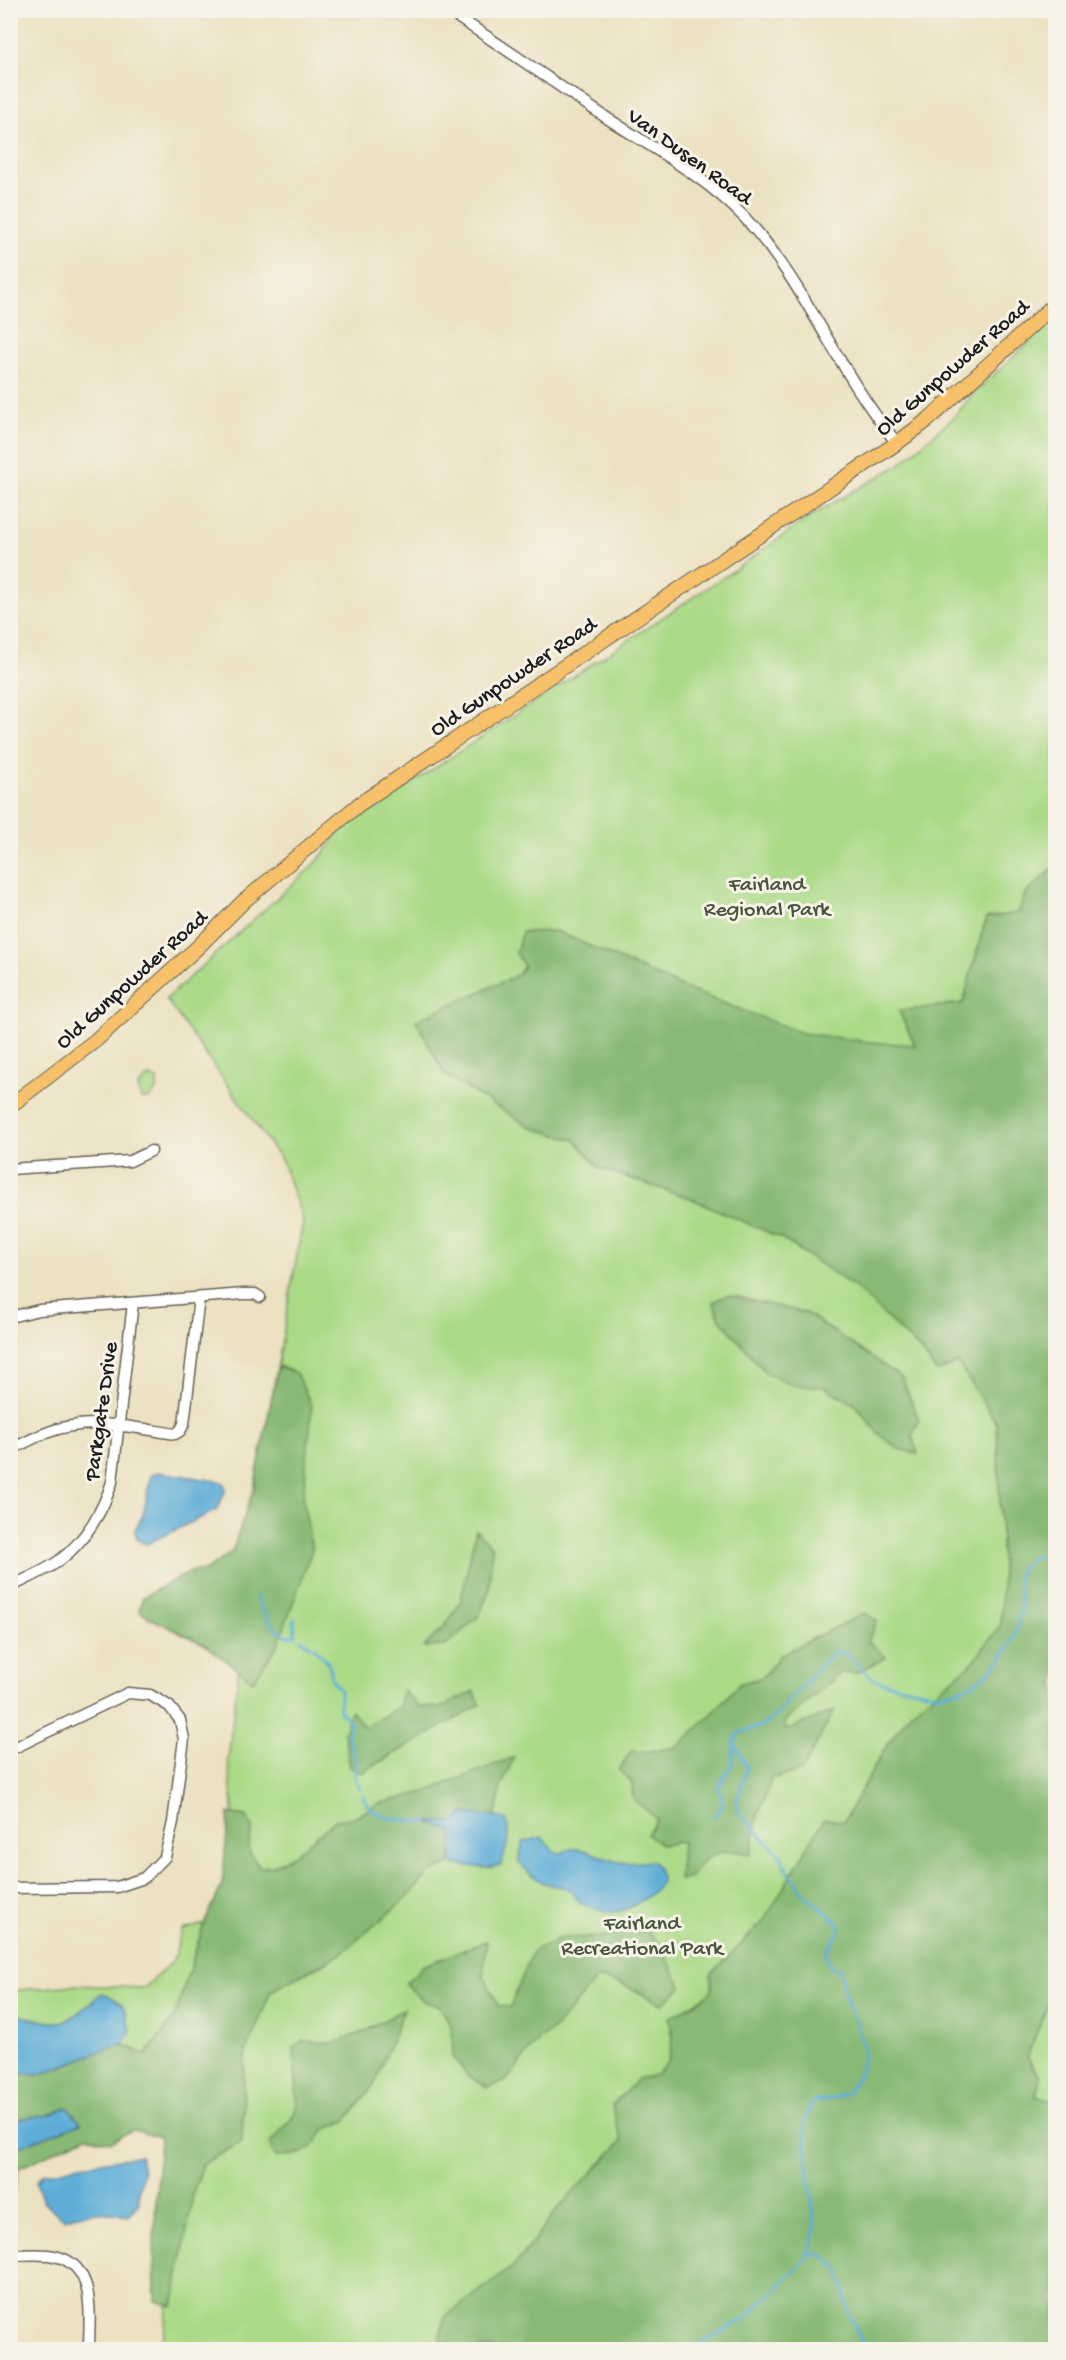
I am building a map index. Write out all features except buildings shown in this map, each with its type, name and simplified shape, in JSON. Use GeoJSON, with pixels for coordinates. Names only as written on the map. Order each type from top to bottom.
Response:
{"type":"FeatureCollection","features":[{"type":"Feature","properties":{"kind":"main road","name":"Old Gunpowder Road"},"geometry":{"type":"LineString","coordinates":[[10,1106],[96,1040],[199,946],[243,902],[358,805],[897,443],[929,419],[1056,303]]}},
{"type":"Feature","properties":{"kind":"street","name":"Van Dusen Road"},"geometry":{"type":"LineString","coordinates":[[447,10],[673,161],[723,198],[744,217],[784,266],[880,424],[897,443]]}},
{"type":"Feature","properties":{"kind":"street"},"geometry":{"type":"LineString","coordinates":[[10,1169],[130,1161],[151,1151]]}},
{"type":"Feature","properties":{"kind":"street"},"geometry":{"type":"LineString","coordinates":[[10,1317],[39,1310],[255,1294],[260,1297]]}},
{"type":"Feature","properties":{"kind":"street"},"geometry":{"type":"LineString","coordinates":[[10,1450],[41,1435],[73,1425],[119,1426],[175,1434],[180,1431],[184,1424],[199,1298]]}},
{"type":"Feature","properties":{"kind":"street","name":"Parkgate Drive"},"geometry":{"type":"LineString","coordinates":[[10,1587],[61,1560],[87,1532],[105,1503],[112,1482],[133,1303]]}},
{"type":"Feature","properties":{"kind":"street"},"geometry":{"type":"LineString","coordinates":[[10,1750],[128,1693],[150,1695],[170,1706],[180,1720],[184,1739],[173,1822],[165,1857],[144,1878],[117,1887],[10,1888]]}},
{"type":"Feature","properties":{"kind":"street"},"geometry":{"type":"LineString","coordinates":[[10,2255],[49,2256],[62,2259],[81,2273],[86,2281],[89,2294],[89,2349]]}},
{"type":"Feature","properties":{"kind":"green space"},"geometry":{"type":"Polygon","coordinates":[[[1055,319],[1055,2349],[162,2350],[195,2082],[237,1848],[228,1760],[269,1414],[303,1221],[282,1161],[166,999],[317,862],[341,830],[727,575],[814,514],[899,465],[955,416],[971,396],[1055,319]]]}},
{"type":"Feature","properties":{"kind":"green space"},"geometry":{"type":"Polygon","coordinates":[[[1055,867],[1056,1992],[1049,2002],[1027,2057],[1040,2078],[1036,2096],[1055,2102],[1055,2349],[437,2349],[445,2317],[516,2264],[559,2207],[622,2141],[612,2106],[637,2080],[656,2075],[668,2062],[673,2037],[669,2018],[710,1993],[711,1974],[764,1921],[824,1819],[844,1821],[887,1745],[910,1713],[973,1662],[1001,1625],[1002,1572],[997,1424],[958,1363],[937,1372],[920,1350],[855,1287],[781,1238],[692,1199],[599,1168],[575,1140],[532,1128],[445,1075],[416,1020],[518,975],[524,966],[516,953],[522,932],[556,931],[684,988],[802,1033],[915,1045],[899,1011],[963,1003],[986,918],[1018,913],[1025,894],[1055,867]]]}},
{"type":"Feature","properties":{"kind":"green space"},"geometry":{"type":"Polygon","coordinates":[[[148,1077],[157,1079],[157,1090],[148,1099],[141,1099],[138,1086],[148,1077]]]}},
{"type":"Feature","properties":{"kind":"green space"},"geometry":{"type":"Polygon","coordinates":[[[728,1295],[806,1313],[902,1378],[919,1420],[912,1436],[918,1454],[898,1449],[877,1432],[856,1405],[824,1387],[793,1385],[767,1374],[720,1319],[713,1302],[728,1295]]]}},
{"type":"Feature","properties":{"kind":"green space"},"geometry":{"type":"Polygon","coordinates":[[[278,1366],[296,1373],[312,1406],[303,1499],[312,1550],[278,1645],[253,1681],[204,1644],[146,1616],[139,1610],[143,1597],[192,1571],[205,1571],[232,1552],[254,1488],[278,1366]]]}},
{"type":"Feature","properties":{"kind":"green space"},"geometry":{"type":"Polygon","coordinates":[[[476,1530],[492,1547],[489,1591],[479,1616],[445,1646],[424,1647],[445,1626],[460,1603],[476,1530]]]}},
{"type":"Feature","properties":{"kind":"green space"},"geometry":{"type":"Polygon","coordinates":[[[864,1613],[877,1620],[868,1641],[886,1657],[857,1673],[842,1672],[784,1722],[786,1730],[834,1711],[802,1771],[772,1778],[757,1818],[751,1854],[732,1851],[713,1855],[702,1862],[691,1878],[679,1880],[682,1842],[662,1845],[647,1834],[657,1819],[633,1799],[632,1782],[619,1770],[631,1751],[644,1752],[677,1747],[739,1684],[763,1677],[780,1655],[864,1613]]]}},
{"type":"Feature","properties":{"kind":"green space"},"geometry":{"type":"Polygon","coordinates":[[[403,1690],[418,1706],[440,1708],[474,1691],[480,1705],[361,1773],[350,1767],[344,1732],[351,1710],[364,1727],[398,1708],[403,1690]]]}},
{"type":"Feature","properties":{"kind":"green space"},"geometry":{"type":"Polygon","coordinates":[[[514,1757],[501,1787],[496,1815],[486,1817],[465,1813],[455,1822],[429,1822],[453,1831],[451,1864],[429,1873],[409,1896],[339,1955],[271,1991],[245,2055],[242,2142],[203,2164],[194,2190],[173,2306],[155,2301],[154,2238],[160,2137],[132,2130],[111,2142],[87,2136],[19,2168],[13,2193],[11,2193],[11,2073],[41,2074],[112,2047],[124,2045],[146,2055],[175,2016],[204,1924],[222,1885],[229,1813],[245,1816],[253,1827],[249,1848],[255,1862],[260,1867],[273,1866],[295,1854],[336,1820],[356,1817],[377,1804],[422,1793],[514,1757]]]}},
{"type":"Feature","properties":{"kind":"green space"},"geometry":{"type":"Polygon","coordinates":[[[204,1924],[175,2016],[146,2055],[124,2045],[131,2031],[102,1993],[76,2014],[61,2022],[11,2015],[10,1991],[76,1985],[144,1988],[173,1961],[182,1930],[204,1924]]]}},
{"type":"Feature","properties":{"kind":"green space","name":"Fairland Recreational Park"},"geometry":{"type":"Polygon","coordinates":[[[630,1928],[647,1931],[661,1946],[682,1987],[662,2004],[622,1984],[597,1978],[556,2027],[534,2045],[506,2081],[488,2088],[468,2076],[453,2057],[452,2028],[440,2006],[425,2002],[405,1984],[423,1966],[487,1941],[483,1975],[499,2006],[510,2007],[533,1951],[560,1938],[606,1937],[630,1928]]]}},
{"type":"Feature","properties":{"kind":"green space"},"geometry":{"type":"Polygon","coordinates":[[[404,2009],[375,2083],[346,2121],[324,2130],[315,2144],[304,2152],[275,2156],[270,2143],[293,2117],[297,2103],[294,2047],[302,2041],[334,2043],[364,2032],[404,2009]]]}},
{"type":"Feature","properties":{"kind":"water"},"geometry":{"type":"Polygon","coordinates":[[[158,1472],[223,1482],[226,1489],[217,1510],[147,1544],[140,1542],[135,1530],[143,1515],[151,1475],[158,1472]]]}},
{"type":"Feature","properties":{"kind":"water"},"geometry":{"type":"Polygon","coordinates":[[[465,1813],[507,1820],[509,1838],[501,1865],[487,1868],[451,1864],[453,1831],[427,1822],[455,1822],[465,1813]]]}},
{"type":"Feature","properties":{"kind":"water"},"geometry":{"type":"Polygon","coordinates":[[[542,1837],[554,1852],[561,1853],[575,1849],[619,1862],[653,1861],[658,1868],[662,1882],[639,1902],[618,1912],[603,1911],[579,1903],[568,1889],[542,1882],[518,1862],[523,1842],[542,1837]]]}},
{"type":"Feature","properties":{"kind":"water"},"geometry":{"type":"Polygon","coordinates":[[[102,1993],[116,1999],[126,2012],[131,2032],[124,2045],[112,2047],[41,2074],[11,2073],[11,2015],[62,2022],[77,2014],[102,1993]]]}},
{"type":"Feature","properties":{"kind":"water"},"geometry":{"type":"Polygon","coordinates":[[[67,2107],[81,2123],[11,2150],[11,2120],[49,2115],[67,2107]]]}},
{"type":"Feature","properties":{"kind":"water"},"geometry":{"type":"Polygon","coordinates":[[[140,2155],[143,2172],[139,2203],[128,2216],[96,2212],[64,2219],[43,2202],[36,2182],[43,2173],[140,2155]]]}},
{"type":"Feature","properties":{"kind":"waterway"},"geometry":{"type":"LineString","coordinates":[[689,2350],[746,2318],[803,2263],[811,2248],[815,2228],[806,2149],[805,2125],[809,2107],[813,2102],[836,2098],[850,2090],[859,2075],[864,2052],[857,2025],[846,1999],[840,1969],[832,1969],[825,1954],[840,1930],[839,1924],[804,1894],[780,1855],[740,1814],[737,1802],[747,1767],[734,1743],[739,1733],[771,1720],[834,1651],[846,1655],[874,1679],[885,1683],[941,1694],[972,1684],[994,1667],[1011,1643],[1020,1616],[1018,1579],[1020,1570],[1034,1558],[1056,1550]]}},
{"type":"Feature","properties":{"kind":"waterway"},"geometry":{"type":"LineString","coordinates":[[257,1596],[264,1613],[276,1629],[286,1635],[296,1635]]}},
{"type":"Feature","properties":{"kind":"waterway"},"geometry":{"type":"LineString","coordinates":[[294,1619],[295,1635]]}},
{"type":"Feature","properties":{"kind":"waterway"},"geometry":{"type":"LineString","coordinates":[[301,1639],[324,1657],[329,1665],[332,1679],[340,1690],[340,1710],[351,1723],[349,1738],[355,1761],[355,1775],[360,1789]]}},
{"type":"Feature","properties":{"kind":"waterway"},"geometry":{"type":"LineString","coordinates":[[714,1817],[723,1804],[718,1787],[732,1764],[734,1743]]}},
{"type":"Feature","properties":{"kind":"waterway"},"geometry":{"type":"LineString","coordinates":[[363,1795],[367,1804],[381,1815],[400,1820],[428,1822]]}},
{"type":"Feature","properties":{"kind":"waterway"},"geometry":{"type":"LineString","coordinates":[[808,2255],[822,2255],[839,2269],[850,2317],[865,2347],[873,2350]]}},
{"type":"Feature","properties":{"kind":"park label","name":"Fairland Regional Park"},"geometry":{"type":"Point","coordinates":[767,894]}}]}
